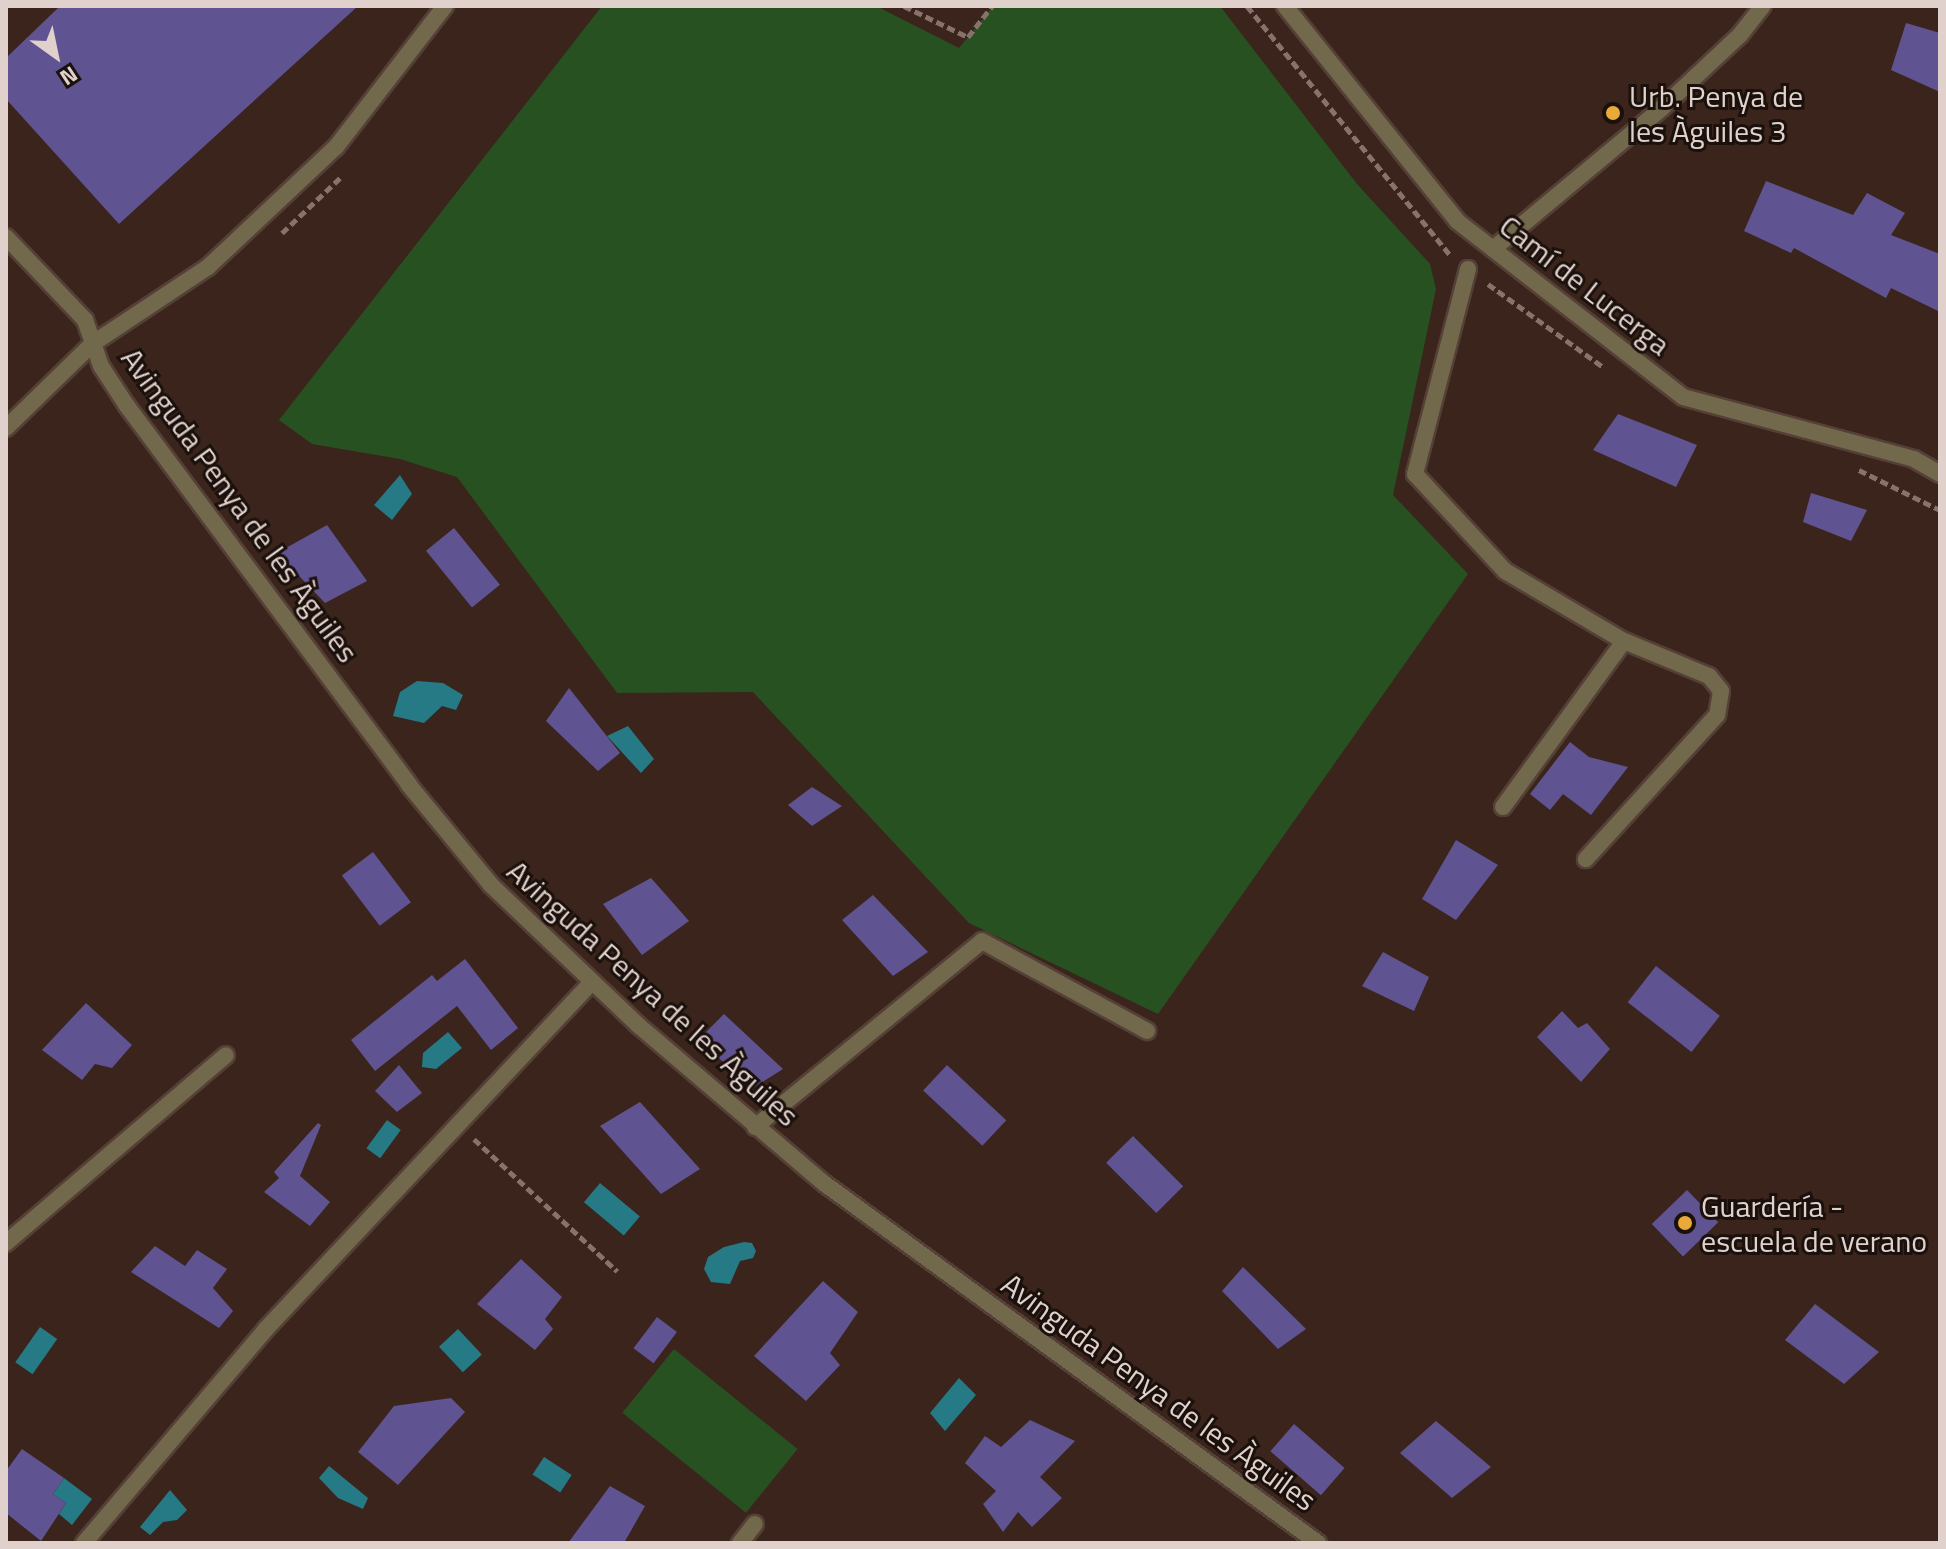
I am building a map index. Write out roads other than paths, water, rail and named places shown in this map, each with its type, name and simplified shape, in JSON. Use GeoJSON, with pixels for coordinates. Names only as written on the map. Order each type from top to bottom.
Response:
{"type":"FeatureCollection","features":[{"type":"Feature","properties":{"kind":"street"},"geometry":{"type":"LineString","coordinates":[[6,428],[92,344],[208,267],[336,147],[445,6]]}},
{"type":"Feature","properties":{"kind":"street","name":"Camí de Lucerga"},"geometry":{"type":"LineString","coordinates":[[1285,6],[1457,221],[1683,397],[1914,459],[1940,474]]}},
{"type":"Feature","properties":{"kind":"street"},"geometry":{"type":"LineString","coordinates":[[1493,249],[1662,108],[1740,35],[1763,6]]}},
{"type":"Feature","properties":{"kind":"street","name":"Avinguda Penya de les Àguiles"},"geometry":{"type":"LineString","coordinates":[[6,237],[85,320],[101,366],[127,406],[409,785],[491,885],[592,982],[755,1127],[825,1184],[1318,1543]]}},
{"type":"Feature","properties":{"kind":"street"},"geometry":{"type":"LineString","coordinates":[[1468,269],[1415,474],[1505,571],[1624,641],[1709,676],[1721,691],[1717,715],[1586,859]]}},
{"type":"Feature","properties":{"kind":"street"},"geometry":{"type":"LineString","coordinates":[[1503,807],[1624,641]]}},
{"type":"Feature","properties":{"kind":"street"},"geometry":{"type":"LineString","coordinates":[[755,1127],[982,941],[1088,1002],[1147,1031]]}},
{"type":"Feature","properties":{"kind":"street"},"geometry":{"type":"LineString","coordinates":[[84,1543],[276,1317],[592,982]]}},
{"type":"Feature","properties":{"kind":"street"},"geometry":{"type":"LineString","coordinates":[[6,1243],[226,1055]]}},
{"type":"Feature","properties":{"kind":"street"},"geometry":{"type":"LineString","coordinates":[[740,1543],[755,1524]]}},
{"type":"Feature","properties":{"kind":"water"},"geometry":{"type":"Polygon","coordinates":[[[400,475],[412,494],[392,520],[374,505],[400,475]]]}},
{"type":"Feature","properties":{"kind":"water"},"geometry":{"type":"Polygon","coordinates":[[[417,681],[443,683],[463,695],[456,710],[442,706],[424,723],[393,716],[400,692],[417,681]]]}},
{"type":"Feature","properties":{"kind":"water"},"geometry":{"type":"Polygon","coordinates":[[[628,726],[654,759],[641,773],[607,736],[628,726]]]}},
{"type":"Feature","properties":{"kind":"water"},"geometry":{"type":"Polygon","coordinates":[[[448,1032],[462,1048],[436,1069],[422,1067],[423,1053],[448,1032]]]}},
{"type":"Feature","properties":{"kind":"water"},"geometry":{"type":"Polygon","coordinates":[[[387,1120],[401,1130],[380,1158],[366,1148],[387,1120]]]}},
{"type":"Feature","properties":{"kind":"water"},"geometry":{"type":"Polygon","coordinates":[[[600,1183],[640,1216],[624,1236],[584,1202],[600,1183]]]}},
{"type":"Feature","properties":{"kind":"water"},"geometry":{"type":"Polygon","coordinates":[[[752,1243],[756,1251],[753,1258],[740,1261],[730,1284],[711,1282],[704,1269],[708,1257],[724,1247],[752,1243]]]}},
{"type":"Feature","properties":{"kind":"water"},"geometry":{"type":"Polygon","coordinates":[[[40,1327],[57,1339],[33,1374],[15,1362],[40,1327]]]}},
{"type":"Feature","properties":{"kind":"water"},"geometry":{"type":"Polygon","coordinates":[[[458,1329],[482,1355],[463,1372],[439,1347],[458,1329]]]}},
{"type":"Feature","properties":{"kind":"water"},"geometry":{"type":"Polygon","coordinates":[[[959,1378],[976,1395],[945,1431],[930,1413],[959,1378]]]}},
{"type":"Feature","properties":{"kind":"water"},"geometry":{"type":"Polygon","coordinates":[[[544,1457],[572,1475],[560,1493],[533,1475],[544,1457]]]}},
{"type":"Feature","properties":{"kind":"water"},"geometry":{"type":"Polygon","coordinates":[[[329,1466],[368,1498],[363,1509],[338,1498],[319,1478],[329,1466]]]}},
{"type":"Feature","properties":{"kind":"water"},"geometry":{"type":"Polygon","coordinates":[[[64,1478],[92,1499],[72,1525],[59,1514],[66,1503],[53,1494],[64,1478]]]}},
{"type":"Feature","properties":{"kind":"water"},"geometry":{"type":"Polygon","coordinates":[[[170,1490],[187,1510],[177,1520],[163,1522],[150,1535],[140,1527],[170,1490]]]}},
{"type":"Feature","properties":{"kind":"place","name":"Urb. Penya de les Àguiles 3"},"geometry":{"type":"Point","coordinates":[1613,113]}},
{"type":"Feature","properties":{"kind":"place","name":"Guardería - escuela de verano"},"geometry":{"type":"Point","coordinates":[1685,1223]}}]}
